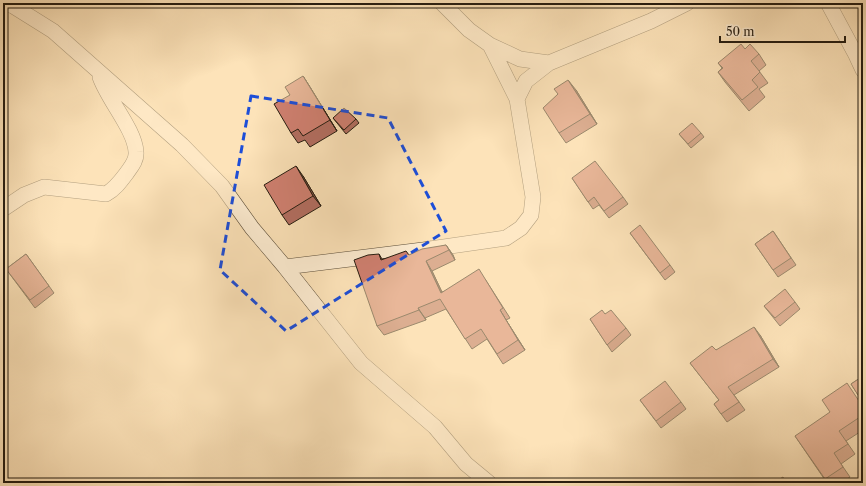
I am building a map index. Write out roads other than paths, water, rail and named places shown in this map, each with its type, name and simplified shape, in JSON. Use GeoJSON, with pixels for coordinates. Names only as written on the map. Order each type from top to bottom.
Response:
{"type":"FeatureCollection","features":[{"type":"Feature","properties":{"kind":"street"},"geometry":{"type":"LineString","coordinates":[[6,3],[53,31],[182,145],[222,186],[252,228],[361,363],[435,427],[466,464],[490,483]]}},
{"type":"Feature","properties":{"kind":"street"},"geometry":{"type":"LineString","coordinates":[[442,3],[469,30],[490,45],[520,59],[549,63]]}},
{"type":"Feature","properties":{"kind":"street"},"geometry":{"type":"LineString","coordinates":[[517,99],[526,81],[549,63],[651,21],[687,3]]}},
{"type":"Feature","properties":{"kind":"street"},"geometry":{"type":"LineString","coordinates":[[828,3],[863,70]]}},
{"type":"Feature","properties":{"kind":"street"},"geometry":{"type":"LineString","coordinates":[[285,267],[506,238],[521,228],[531,215],[533,197],[517,99],[490,45]]}},
{"type":"Feature","properties":{"kind":"street"},"geometry":{"type":"LineString","coordinates":[[3,209],[24,195],[44,187],[106,194],[114,190],[133,165],[137,154],[133,138],[104,88],[99,72]]}}]}
